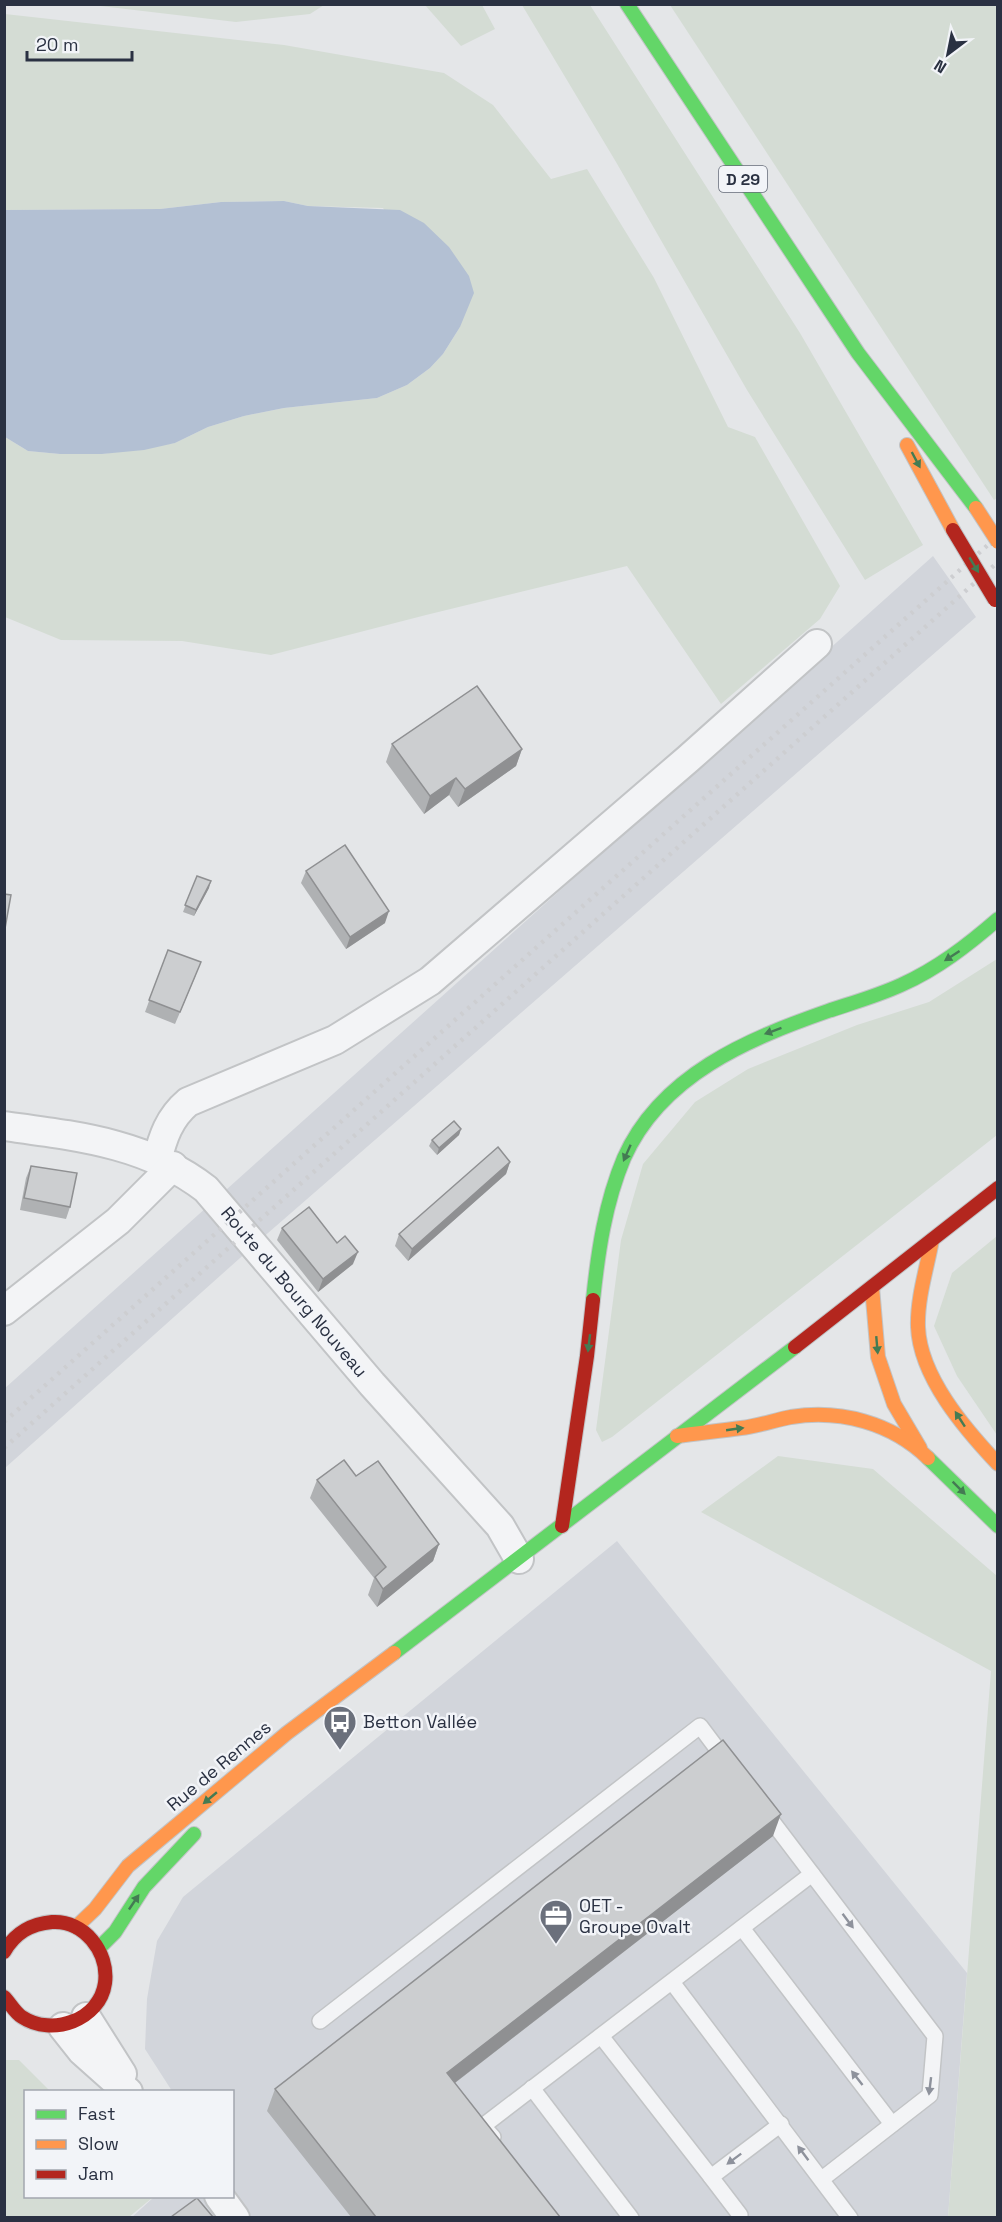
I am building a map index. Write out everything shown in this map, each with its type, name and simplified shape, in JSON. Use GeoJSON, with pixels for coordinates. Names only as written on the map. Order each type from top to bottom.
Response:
{"type":"FeatureCollection","features":[{"type":"Feature","properties":{"kind":"main road","name":"D 29"},"geometry":{"type":"LineString","coordinates":[[627,4],[858,353],[976,508],[998,542]]}},
{"type":"Feature","properties":{"kind":"main road","name":"D 29"},"geometry":{"type":"LineString","coordinates":[[858,353],[953,530],[996,602]]}},
{"type":"Feature","properties":{"kind":"main road"},"geometry":{"type":"LineString","coordinates":[[562,1526],[567,1474],[581,1399],[604,1225],[615,1180],[633,1142],[651,1114],[676,1087],[732,1049],[902,984],[930,970],[968,945],[998,919]]}},
{"type":"Feature","properties":{"kind":"main road"},"geometry":{"type":"LineString","coordinates":[[287,1733],[519,1559],[998,1188]]}},
{"type":"Feature","properties":{"kind":"main road"},"geometry":{"type":"LineString","coordinates":[[932,1240],[921,1295],[918,1328],[925,1358],[939,1388],[965,1427],[998,1464]]}},
{"type":"Feature","properties":{"kind":"main road"},"geometry":{"type":"LineString","coordinates":[[872,1287],[878,1357],[894,1404],[920,1450]]}},
{"type":"Feature","properties":{"kind":"main road"},"geometry":{"type":"LineString","coordinates":[[677,1436],[743,1428],[794,1417],[825,1414],[854,1417],[882,1427],[920,1450],[998,1526]]}},
{"type":"Feature","properties":{"kind":"main road","name":"Rue de Rennes"},"geometry":{"type":"LineString","coordinates":[[216,1810],[287,1733]]}},
{"type":"Feature","properties":{"kind":"main road","name":"Rue de Rennes"},"geometry":{"type":"LineString","coordinates":[[76,1926],[95,1909],[128,1866],[287,1733]]}},
{"type":"Feature","properties":{"kind":"main road","name":"Rue de Rennes"},"geometry":{"type":"LineString","coordinates":[[99,1948],[115,1932],[144,1887],[200,1827]]}},
{"type":"Feature","properties":{"kind":"main road"},"geometry":{"type":"LineString","coordinates":[[4,1952],[22,1930],[39,1923],[58,1921],[76,1926],[89,1936],[99,1948],[105,1966],[105,1985],[98,2002],[74,2022],[48,2028],[20,2018],[6,2004]]}},
{"type":"Feature","properties":{"kind":"street"},"geometry":{"type":"LineString","coordinates":[[4,1311],[118,1221],[165,1163],[161,1142],[177,1111],[188,1102],[335,1040],[430,981],[688,759],[817,644]]}},
{"type":"Feature","properties":{"kind":"street","name":"Route du Bourg Nouveau"},"geometry":{"type":"LineString","coordinates":[[4,1126],[104,1141],[165,1163],[206,1189],[372,1384],[500,1526],[519,1559]]}},
{"type":"Feature","properties":{"kind":"street"},"geometry":{"type":"LineString","coordinates":[[74,2022],[82,2051],[129,2090]]}},
{"type":"Feature","properties":{"kind":"street"},"geometry":{"type":"LineString","coordinates":[[221,2198],[236,2217]]}},
{"type":"Feature","properties":{"kind":"lane"},"geometry":{"type":"LineString","coordinates":[[320,2021],[700,1726],[735,1772]]}},
{"type":"Feature","properties":{"kind":"lane"},"geometry":{"type":"LineString","coordinates":[[756,1800],[935,2036],[930,2095],[822,2179]]}},
{"type":"Feature","properties":{"kind":"lane"},"geometry":{"type":"LineString","coordinates":[[471,2136],[812,1874]]}},
{"type":"Feature","properties":{"kind":"lane"},"geometry":{"type":"LineString","coordinates":[[742,1928],[892,2124]]}},
{"type":"Feature","properties":{"kind":"lane"},"geometry":{"type":"LineString","coordinates":[[672,1982],[850,2217]]}},
{"type":"Feature","properties":{"kind":"lane"},"geometry":{"type":"LineString","coordinates":[[601,2036],[740,2215]]}},
{"type":"Feature","properties":{"kind":"lane"},"geometry":{"type":"LineString","coordinates":[[532,2088],[631,2217]]}},
{"type":"Feature","properties":{"kind":"lane"},"geometry":{"type":"LineString","coordinates":[[711,2177],[781,2124]]}},
{"type":"Feature","properties":{"kind":"lane"},"geometry":{"type":"LineString","coordinates":[[483,2126],[505,2153]]}},
{"type":"Feature","properties":{"kind":"shaded area"},"geometry":{"type":"Polygon","coordinates":[[[92,5],[324,5],[310,14],[236,22],[92,5]]]}},
{"type":"Feature","properties":{"kind":"shaded area"},"geometry":{"type":"Polygon","coordinates":[[[425,5],[482,5],[495,29],[461,46],[425,5]]]}},
{"type":"Feature","properties":{"kind":"shaded area"},"geometry":{"type":"Polygon","coordinates":[[[522,5],[590,5],[800,333],[923,545],[865,580],[747,390],[616,162],[522,5]]]}},
{"type":"Feature","properties":{"kind":"shaded area"},"geometry":{"type":"Polygon","coordinates":[[[670,5],[997,5],[998,497],[994,500],[670,5]]]}},
{"type":"Feature","properties":{"kind":"shaded area"},"geometry":{"type":"Polygon","coordinates":[[[5,14],[284,45],[444,73],[493,105],[551,179],[587,169],[654,278],[728,427],[755,437],[840,586],[820,619],[721,704],[627,566],[271,655],[182,641],[61,640],[5,617],[5,437],[28,451],[102,454],[175,443],[208,427],[244,416],[284,408],[377,398],[407,385],[430,368],[443,354],[460,327],[383,208],[308,206],[284,201],[221,202],[160,209],[5,210],[5,14]]]}},
{"type":"Feature","properties":{"kind":"shaded area"},"geometry":{"type":"Polygon","coordinates":[[[933,556],[976,617],[268,1233],[5,1468],[4,1389],[933,556]]]}},
{"type":"Feature","properties":{"kind":"shaded area"},"geometry":{"type":"Polygon","coordinates":[[[997,959],[997,1135],[612,1437],[602,1442],[596,1430],[621,1240],[643,1164],[695,1102],[748,1069],[857,1025],[929,1002],[997,959]]]}},
{"type":"Feature","properties":{"kind":"shaded area"},"geometry":{"type":"Polygon","coordinates":[[[997,1236],[997,1435],[957,1376],[934,1326],[952,1273],[997,1236]]]}},
{"type":"Feature","properties":{"kind":"shaded area"},"geometry":{"type":"Polygon","coordinates":[[[778,1456],[873,1469],[997,1576],[997,2217],[948,2217],[991,1671],[701,1512],[778,1456]]]}},
{"type":"Feature","properties":{"kind":"shaded area"},"geometry":{"type":"Polygon","coordinates":[[[617,1541],[967,1973],[948,2217],[131,2218],[153,2198],[234,2198],[234,2090],[171,2090],[145,2049],[147,1999],[157,1941],[183,1897],[617,1541]]]}},
{"type":"Feature","properties":{"kind":"shaded area"},"geometry":{"type":"Polygon","coordinates":[[[5,2060],[19,2060],[49,2090],[24,2090],[24,2198],[152,2198],[129,2217],[5,2217],[5,2060]]]}},
{"type":"Feature","properties":{"kind":"water"},"geometry":{"type":"Polygon","coordinates":[[[284,201],[308,206],[400,210],[424,223],[449,247],[469,276],[474,293],[460,327],[443,354],[430,368],[407,385],[377,398],[284,408],[244,416],[208,427],[175,443],[144,450],[102,454],[60,454],[28,451],[5,437],[5,210],[160,209],[221,202],[284,201]]]}},
{"type":"Feature","properties":{"kind":"building"},"geometry":{"type":"Polygon","coordinates":[[[477,686],[522,749],[465,789],[456,778],[430,796],[392,744],[477,686]]]}},
{"type":"Feature","properties":{"kind":"building"},"geometry":{"type":"Polygon","coordinates":[[[345,845],[389,911],[350,937],[306,871],[345,845]]]}},
{"type":"Feature","properties":{"kind":"building"},"geometry":{"type":"Polygon","coordinates":[[[197,876],[211,881],[196,910],[185,905],[197,876]]]}},
{"type":"Feature","properties":{"kind":"building"},"geometry":{"type":"Polygon","coordinates":[[[4,894],[11,895],[4,934],[4,894]]]}},
{"type":"Feature","properties":{"kind":"building"},"geometry":{"type":"Polygon","coordinates":[[[168,950],[201,962],[180,1012],[149,1000],[168,950]]]}},
{"type":"Feature","properties":{"kind":"building"},"geometry":{"type":"Polygon","coordinates":[[[454,1121],[461,1129],[439,1148],[432,1140],[454,1121]]]}},
{"type":"Feature","properties":{"kind":"building"},"geometry":{"type":"Polygon","coordinates":[[[498,1147],[510,1162],[412,1249],[399,1234],[498,1147]]]}},
{"type":"Feature","properties":{"kind":"building"},"geometry":{"type":"Polygon","coordinates":[[[31,1166],[77,1173],[70,1207],[24,1198],[31,1166]]]}},
{"type":"Feature","properties":{"kind":"building"},"geometry":{"type":"Polygon","coordinates":[[[309,1207],[337,1243],[345,1236],[358,1252],[323,1279],[282,1228],[309,1207]]]}},
{"type":"Feature","properties":{"kind":"building"},"geometry":{"type":"Polygon","coordinates":[[[344,1460],[356,1476],[378,1461],[439,1544],[383,1589],[375,1577],[386,1567],[317,1480],[344,1460]]]}},
{"type":"Feature","properties":{"kind":"building","name":"OET - Groupe Ovalt"},"geometry":{"type":"Polygon","coordinates":[[[723,1740],[781,1814],[447,2073],[560,2217],[376,2217],[275,2089],[723,1740]]]}},
{"type":"Feature","properties":{"kind":"building"},"geometry":{"type":"Polygon","coordinates":[[[197,2198],[213,2217],[171,2217],[197,2198]]]}},
{"type":"Feature","properties":{"kind":"railway"},"geometry":{"type":"LineString","coordinates":[[4,1422],[998,536]]}},
{"type":"Feature","properties":{"kind":"railway"},"geometry":{"type":"LineString","coordinates":[[4,1448],[998,562]]}},
{"type":"Feature","properties":{"kind":"traffic: fast"},"geometry":{"type":"LineString","coordinates":[[627,4],[858,353],[976,508]]}},
{"type":"Feature","properties":{"kind":"traffic: fast"},"geometry":{"type":"LineString","coordinates":[[593,1300],[603,1228],[617,1175],[640,1129],[660,1104],[684,1082],[738,1048],[798,1022],[883,993],[927,972],[952,956],[998,919]]}},
{"type":"Feature","properties":{"kind":"traffic: fast"},"geometry":{"type":"LineString","coordinates":[[394,1653],[795,1347]]}},
{"type":"Feature","properties":{"kind":"traffic: fast"},"geometry":{"type":"LineString","coordinates":[[928,1458],[998,1526]]}},
{"type":"Feature","properties":{"kind":"traffic: fast"},"geometry":{"type":"LineString","coordinates":[[99,1948],[115,1932],[144,1887],[194,1834]]}},
{"type":"Feature","properties":{"kind":"traffic: slow"},"geometry":{"type":"LineString","coordinates":[[907,445],[953,530]]}},
{"type":"Feature","properties":{"kind":"traffic: slow"},"geometry":{"type":"LineString","coordinates":[[976,508],[998,542]]}},
{"type":"Feature","properties":{"kind":"traffic: slow"},"geometry":{"type":"LineString","coordinates":[[932,1240],[919,1305],[918,1327],[921,1346],[935,1383],[946,1401],[998,1464]]}},
{"type":"Feature","properties":{"kind":"traffic: slow"},"geometry":{"type":"LineString","coordinates":[[872,1287],[878,1357],[894,1404],[920,1448]]}},
{"type":"Feature","properties":{"kind":"traffic: slow"},"geometry":{"type":"LineString","coordinates":[[677,1436],[747,1427],[791,1417],[828,1415],[864,1421],[882,1428],[914,1446],[928,1458]]}},
{"type":"Feature","properties":{"kind":"traffic: slow"},"geometry":{"type":"LineString","coordinates":[[76,1927],[95,1909],[128,1866],[287,1733],[394,1653]]}},
{"type":"Feature","properties":{"kind":"traffic: jam"},"geometry":{"type":"LineString","coordinates":[[953,530],[995,600]]}},
{"type":"Feature","properties":{"kind":"traffic: jam"},"geometry":{"type":"LineString","coordinates":[[795,1347],[998,1188]]}},
{"type":"Feature","properties":{"kind":"traffic: jam"},"geometry":{"type":"LineString","coordinates":[[562,1526],[593,1300]]}},
{"type":"Feature","properties":{"kind":"traffic: jam"},"geometry":{"type":"LineString","coordinates":[[4,1952],[18,1935],[30,1927],[52,1922],[64,1923],[84,1932],[92,1940],[103,1960],[105,1971],[105,1983],[94,2007],[73,2021],[60,2025],[34,2023],[17,2013],[4,1997]]}},
{"type":"Feature","properties":{"kind":"place","name":"Betton Vallée"},"geometry":{"type":"Point","coordinates":[340,1751]}},
{"type":"Feature","properties":{"kind":"place","name":"OET - Groupe Ovalt"},"geometry":{"type":"Point","coordinates":[556,1945]}}]}
